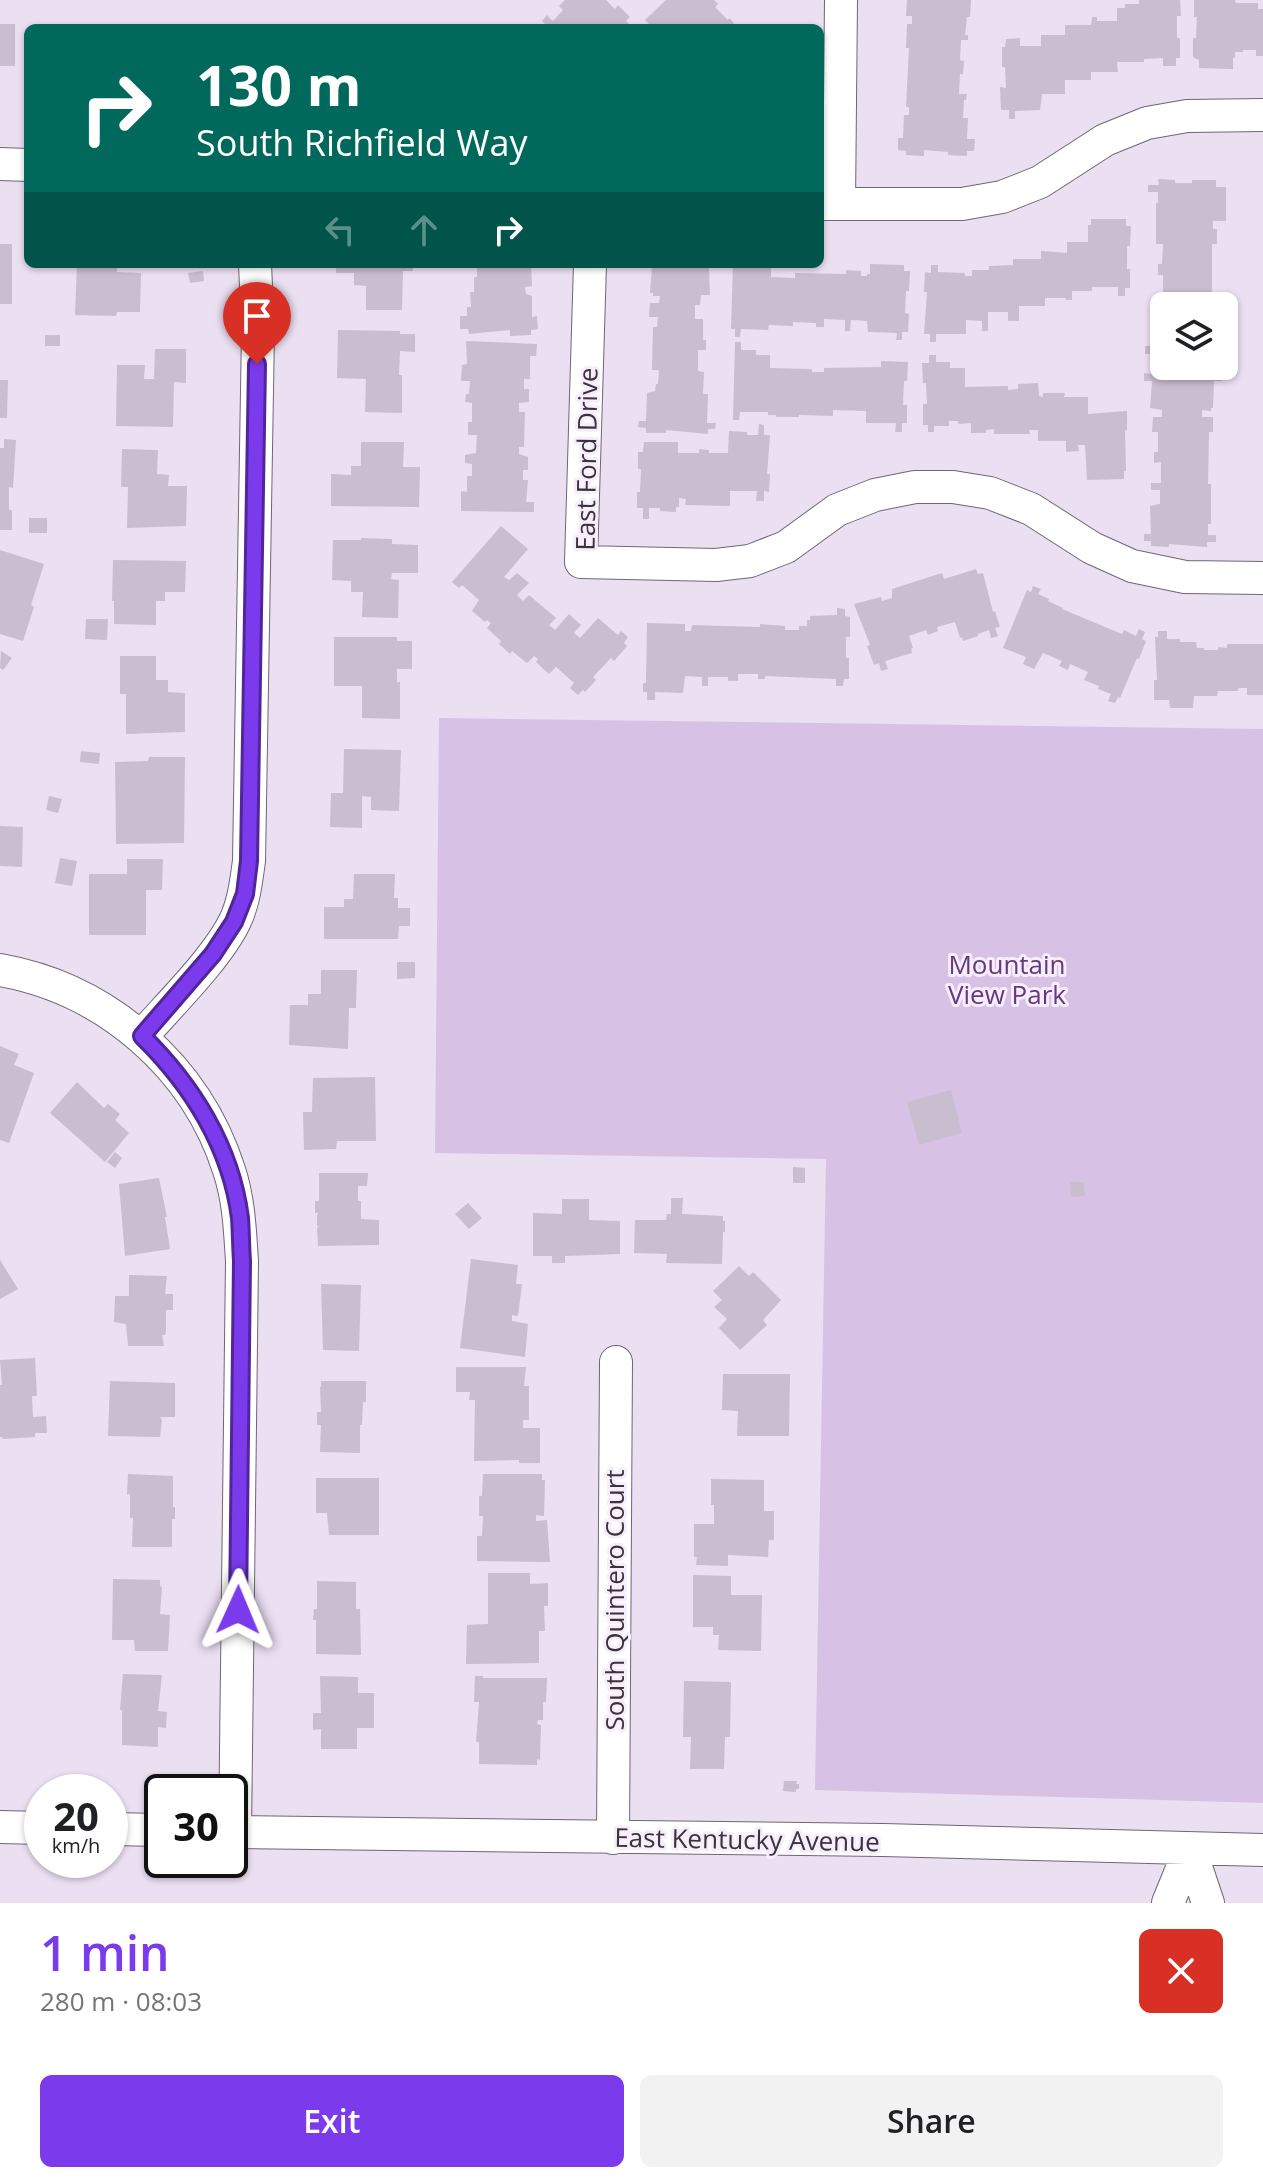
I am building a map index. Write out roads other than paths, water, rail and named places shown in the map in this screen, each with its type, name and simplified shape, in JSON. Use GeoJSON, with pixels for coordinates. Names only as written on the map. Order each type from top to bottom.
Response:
{"type":"FeatureCollection","features":[{"type":"Feature","properties":{"kind":"street"},"geometry":{"type":"LineString","coordinates":[[841,0],[830,204],[962,204],[1002,197],[1040,182],[1105,140],[1147,123],[1187,116],[1263,115]]}},
{"type":"Feature","properties":{"kind":"street"},"geometry":{"type":"LineString","coordinates":[[0,164],[24,165]]}},
{"type":"Feature","properties":{"kind":"street"},"geometry":{"type":"LineString","coordinates":[[142,1036],[213,954],[234,922],[245,894],[249,861],[257,364],[255,268]]}},
{"type":"Feature","properties":{"kind":"street","name":"East Ford Drive"},"geometry":{"type":"LineString","coordinates":[[590,268],[581,562],[716,565],[750,561],[786,547],[837,510],[875,495],[915,487],[953,487],[990,493],[1031,509],[1092,548],[1132,566],[1185,577],[1263,578]]}},
{"type":"Feature","properties":{"kind":"street"},"geometry":{"type":"LineString","coordinates":[[0,970],[64,988],[105,1010],[142,1036],[189,1090],[213,1129],[229,1171],[239,1216],[242,1261],[234,1774]]}},
{"type":"Feature","properties":{"kind":"street","name":"South Quintero Court"},"geometry":{"type":"LineString","coordinates":[[613,1838],[616,1362]]}},
{"type":"Feature","properties":{"kind":"street"},"geometry":{"type":"LineString","coordinates":[[0,1827],[24,1828]]}},
{"type":"Feature","properties":{"kind":"street","name":"East Kentucky Avenue"},"geometry":{"type":"LineString","coordinates":[[248,1832],[896,1841],[1263,1850]]}},
{"type":"Feature","properties":{"kind":"street"},"geometry":{"type":"LineString","coordinates":[[1168,1903],[1190,1849]]}},
{"type":"Feature","properties":{"kind":"street"},"geometry":{"type":"LineString","coordinates":[[1190,1849],[1208,1903]]}},
{"type":"Feature","properties":{"kind":"park label","name":"Mountain View Park"},"geometry":{"type":"Point","coordinates":[1007,979]}}]}
